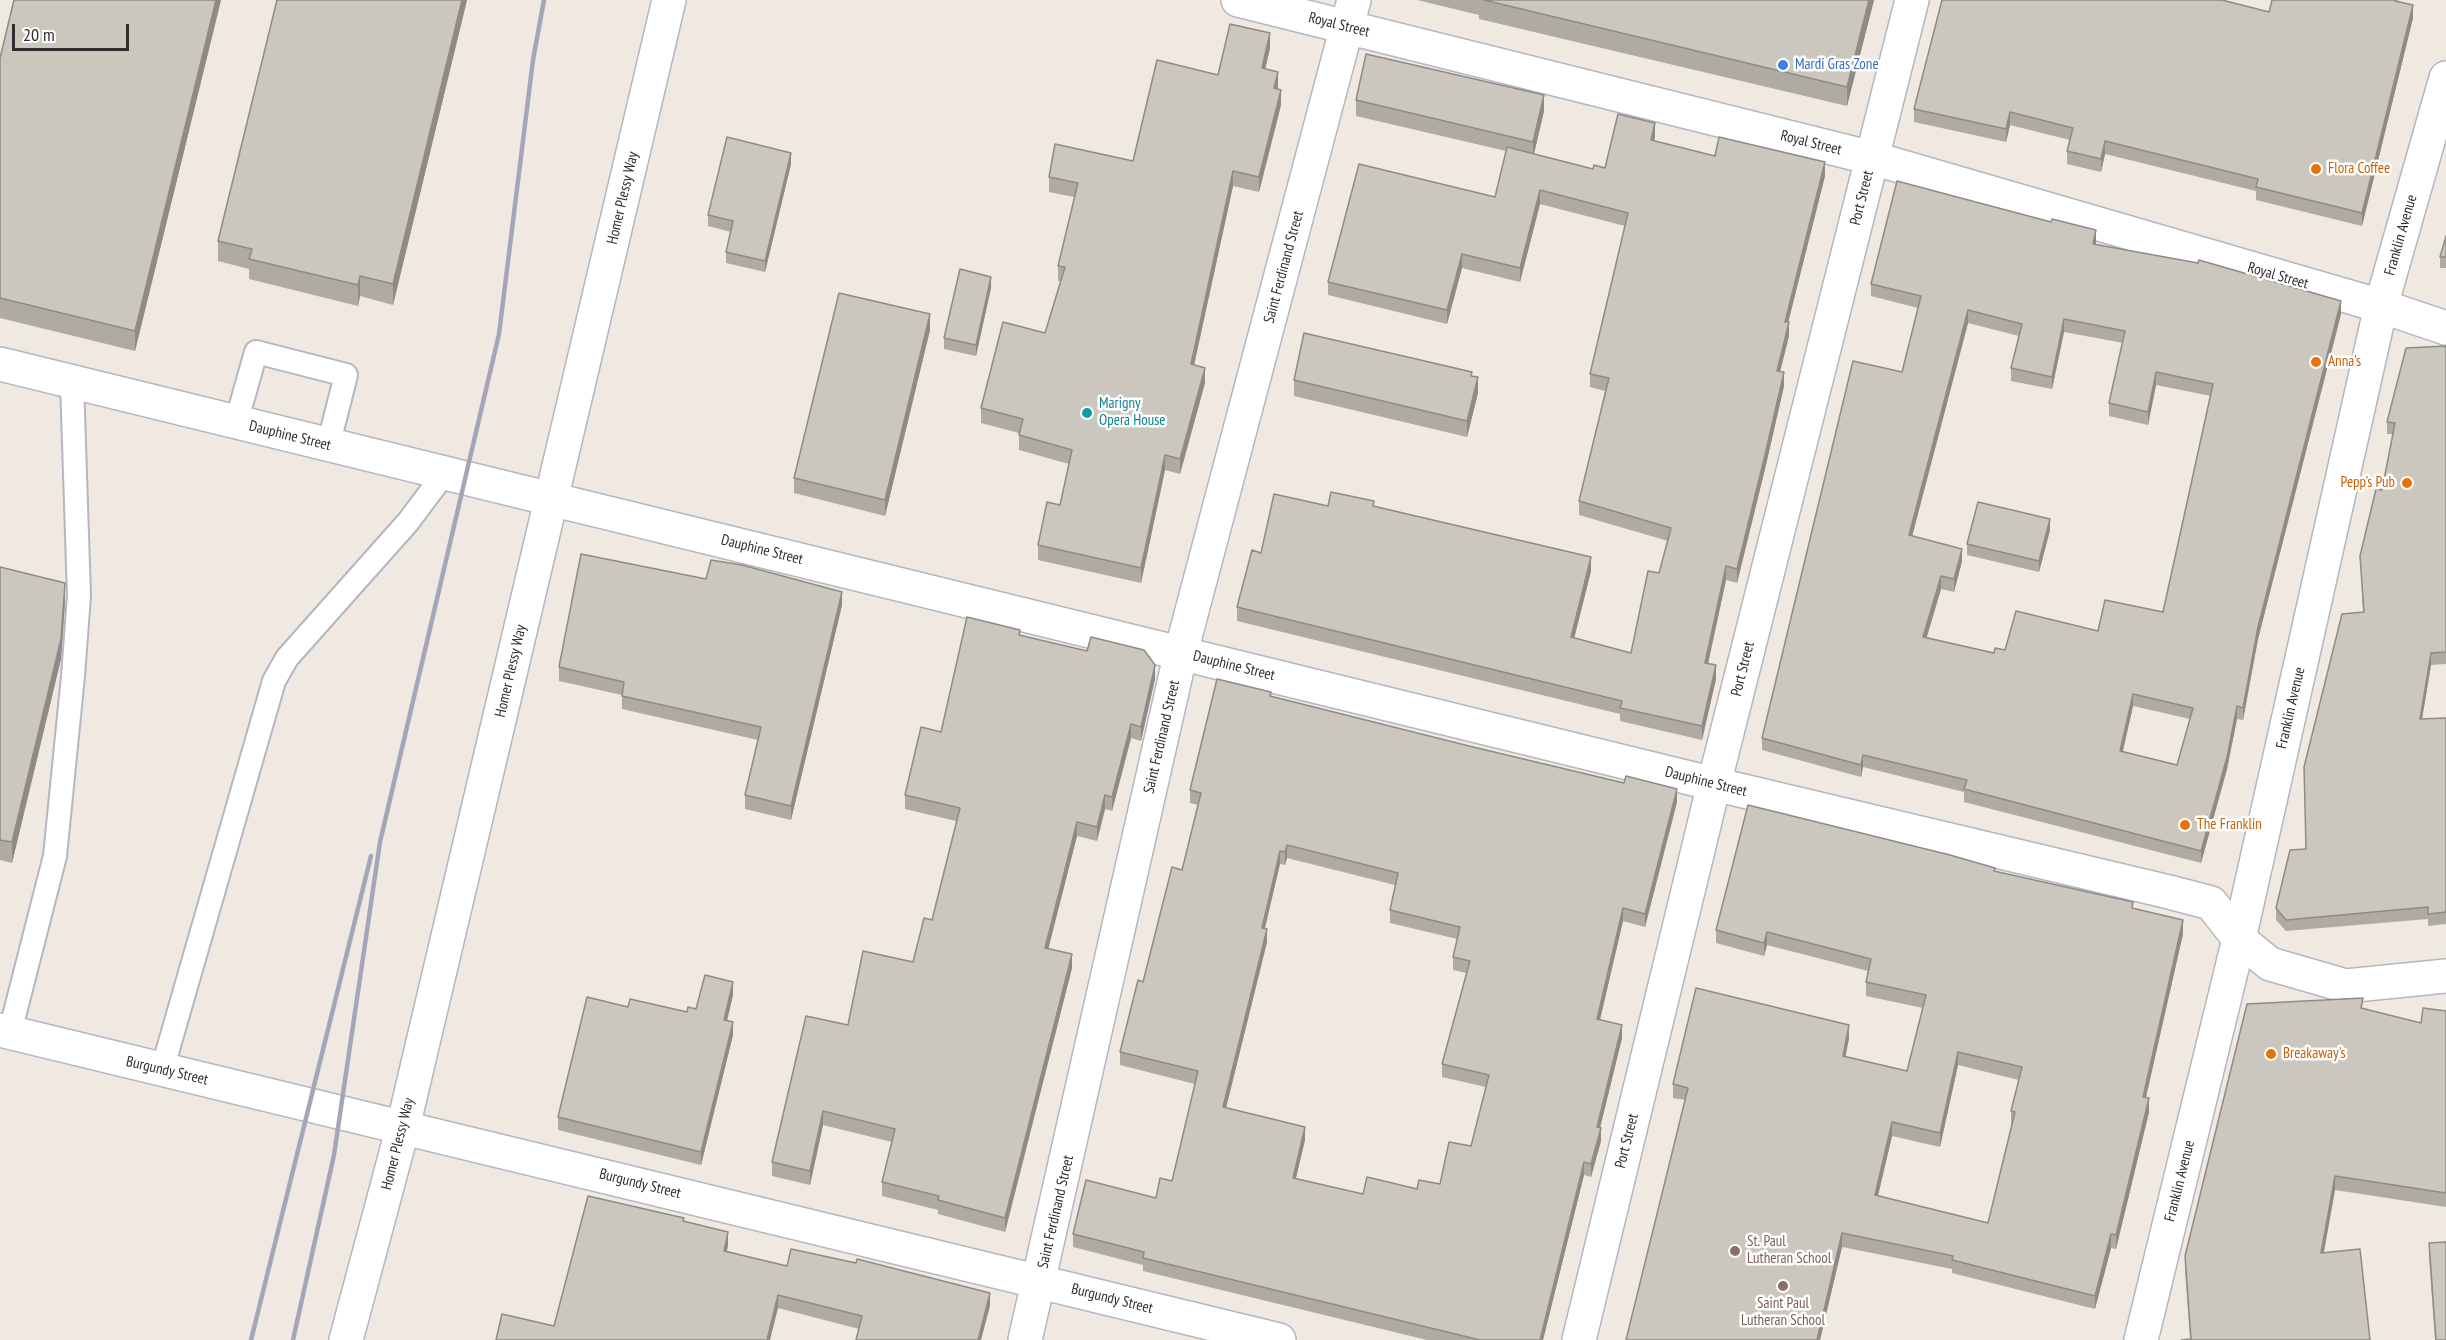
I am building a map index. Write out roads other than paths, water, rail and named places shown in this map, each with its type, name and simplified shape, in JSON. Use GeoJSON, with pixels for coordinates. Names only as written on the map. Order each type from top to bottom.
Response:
{"type":"FeatureCollection","features":[{"type":"Feature","properties":{"kind":"street","name":"Homer Plessy Way"},"geometry":{"type":"LineString","coordinates":[[346,1340],[403,1127],[669,0]]}},
{"type":"Feature","properties":{"kind":"street","name":"Royal Street"},"geometry":{"type":"LineString","coordinates":[[1238,0],[1351,13],[1872,158],[2381,306],[2446,328]]}},
{"type":"Feature","properties":{"kind":"street","name":"Port Street"},"geometry":{"type":"LineString","coordinates":[[1578,1340],[1714,784],[1912,0]]}},
{"type":"Feature","properties":{"kind":"street","name":"Saint Ferdinand Street"},"geometry":{"type":"LineString","coordinates":[[1025,1340],[1181,652],[1351,13]]}},
{"type":"Feature","properties":{"kind":"street","name":"Franklin Avenue"},"geometry":{"type":"LineString","coordinates":[[2141,1340],[2239,939],[2381,306],[2446,78]]}},
{"type":"Feature","properties":{"kind":"street","name":"Dauphine Street"},"geometry":{"type":"LineString","coordinates":[[0,364],[1714,784],[2211,903],[2239,939],[2270,964],[2346,987],[2446,976]]}},
{"type":"Feature","properties":{"kind":"street","name":"Burgundy Street"},"geometry":{"type":"LineString","coordinates":[[5,1031],[1279,1340]]}},
{"type":"Feature","properties":{"kind":"lane"},"geometry":{"type":"LineString","coordinates":[[236,423],[256,352],[346,375],[328,446]]}},
{"type":"Feature","properties":{"kind":"lane"},"geometry":{"type":"LineString","coordinates":[[5,1031],[55,856],[79,596],[72,382]]}},
{"type":"Feature","properties":{"kind":"lane"},"geometry":{"type":"LineString","coordinates":[[162,1070],[274,681],[287,658],[408,522],[444,474]]}},
{"type":"Feature","properties":{"kind":"railway"},"geometry":{"type":"LineString","coordinates":[[293,1340],[334,1155],[380,842],[499,334],[533,60],[544,0]]}},
{"type":"Feature","properties":{"kind":"railway"},"geometry":{"type":"LineString","coordinates":[[251,1340],[371,856]]}},
{"type":"Feature","properties":{"kind":"place","name":"Mardi Gras Zone"},"geometry":{"type":"Point","coordinates":[1783,65]}},
{"type":"Feature","properties":{"kind":"place","name":"Flora Coffee"},"geometry":{"type":"Point","coordinates":[2316,169]}},
{"type":"Feature","properties":{"kind":"place","name":"Anna's"},"geometry":{"type":"Point","coordinates":[2316,362]}},
{"type":"Feature","properties":{"kind":"place","name":"Marigny Opera House"},"geometry":{"type":"Point","coordinates":[1087,413]}},
{"type":"Feature","properties":{"kind":"place","name":"Pepp's Pub"},"geometry":{"type":"Point","coordinates":[2407,483]}},
{"type":"Feature","properties":{"kind":"place","name":"The Franklin"},"geometry":{"type":"Point","coordinates":[2185,825]}},
{"type":"Feature","properties":{"kind":"place","name":"Breakaway's"},"geometry":{"type":"Point","coordinates":[2271,1054]}},
{"type":"Feature","properties":{"kind":"place","name":"St. Paul Lutheran School"},"geometry":{"type":"Point","coordinates":[1735,1251]}},
{"type":"Feature","properties":{"kind":"place","name":"Saint Paul Lutheran School"},"geometry":{"type":"Point","coordinates":[1783,1286]}}]}
